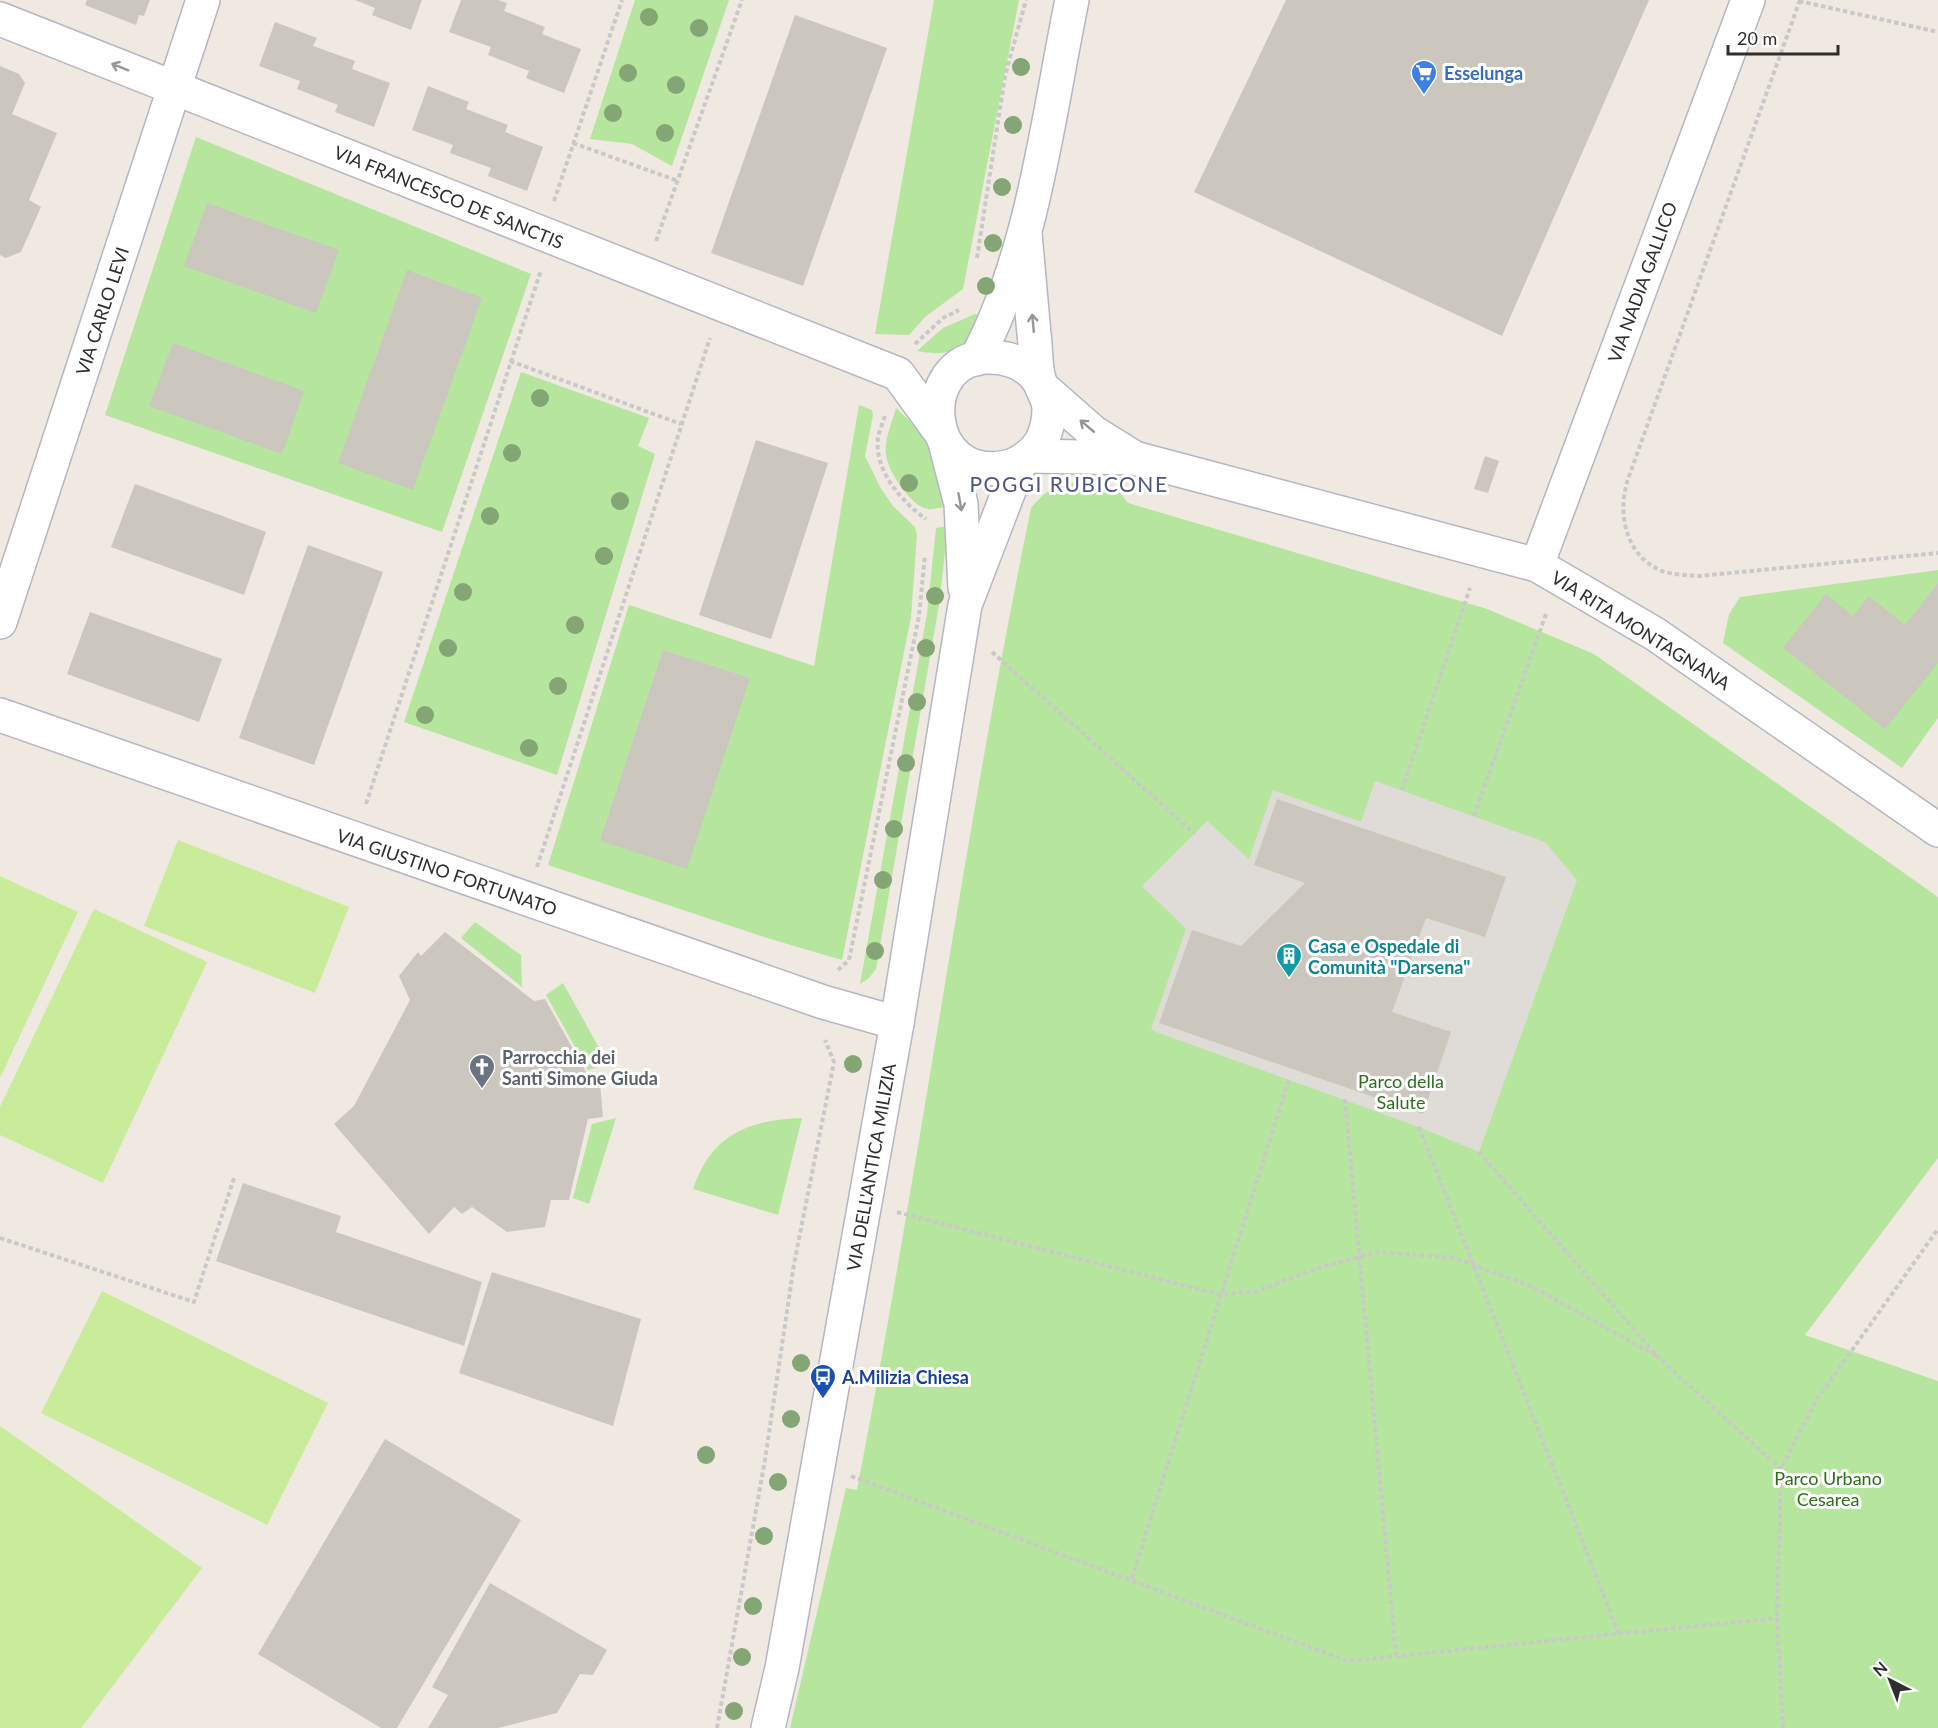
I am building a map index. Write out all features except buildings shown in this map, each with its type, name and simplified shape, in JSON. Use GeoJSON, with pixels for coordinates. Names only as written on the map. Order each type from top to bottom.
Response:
{"type":"FeatureCollection","features":[{"type":"Feature","properties":{"kind":"street","name":"VIA CARLO LEVI"},"geometry":{"type":"LineString","coordinates":[[0,622],[203,0]]}},
{"type":"Feature","properties":{"kind":"street"},"geometry":{"type":"LineString","coordinates":[[942,437],[936,410],[940,392],[950,376],[970,361],[992,330],[1025,234],[1072,0]]}},
{"type":"Feature","properties":{"kind":"street","name":"VIA NADIA GALLICO"},"geometry":{"type":"LineString","coordinates":[[1537,565],[1748,0]]}},
{"type":"Feature","properties":{"kind":"street","name":"VIA FRANCESCO DE SANCTIS"},"geometry":{"type":"LineString","coordinates":[[0,19],[898,374]]}},
{"type":"Feature","properties":{"kind":"street"},"geometry":{"type":"LineString","coordinates":[[1025,234],[1041,385],[1049,406],[1048,426],[1041,443],[1024,459],[994,470],[976,467],[959,459],[898,374],[1001,357],[1019,362],[1041,385]]}},
{"type":"Feature","properties":{"kind":"street","name":"VIA RITA MONTAGNANA"},"geometry":{"type":"LineString","coordinates":[[1041,385],[1093,432],[1134,458]]}},
{"type":"Feature","properties":{"kind":"street","name":"VIA DELL'ANTICA MILIZIA"},"geometry":{"type":"LineString","coordinates":[[768,1728],[782,1668],[897,1023],[965,604],[961,504],[942,437]]}},
{"type":"Feature","properties":{"kind":"street","name":"VIA RITA MONTAGNANA"},"geometry":{"type":"LineString","coordinates":[[1024,459],[1134,458],[1537,565],[1655,634],[1938,830]]}},
{"type":"Feature","properties":{"kind":"street","name":"VIA DELL'ANTICA MILIZIA"},"geometry":{"type":"LineString","coordinates":[[965,604],[1024,459]]}},
{"type":"Feature","properties":{"kind":"street","name":"VIA GIUSTINO FORTUNATO"},"geometry":{"type":"LineString","coordinates":[[0,715],[790,991],[897,1023]]}},
{"type":"Feature","properties":{"kind":"path"},"geometry":{"type":"LineString","coordinates":[[553,203],[622,0]]}},
{"type":"Feature","properties":{"kind":"path"},"geometry":{"type":"LineString","coordinates":[[656,243],[742,0]]}},
{"type":"Feature","properties":{"kind":"path"},"geometry":{"type":"LineString","coordinates":[[975,270],[1005,76],[1026,0]]}},
{"type":"Feature","properties":{"kind":"path"},"geometry":{"type":"LineString","coordinates":[[1938,32],[1800,0],[1624,492],[1624,529],[1641,559],[1663,571],[1699,576],[1938,553]]}},
{"type":"Feature","properties":{"kind":"path"},"geometry":{"type":"LineString","coordinates":[[573,143],[678,181]]}},
{"type":"Feature","properties":{"kind":"path"},"geometry":{"type":"LineString","coordinates":[[366,806],[541,269]]}},
{"type":"Feature","properties":{"kind":"path"},"geometry":{"type":"LineString","coordinates":[[898,374],[911,348],[943,318],[961,309]]}},
{"type":"Feature","properties":{"kind":"path"},"geometry":{"type":"LineString","coordinates":[[537,868],[710,336]]}},
{"type":"Feature","properties":{"kind":"path"},"geometry":{"type":"LineString","coordinates":[[510,361],[681,424]]}},
{"type":"Feature","properties":{"kind":"path"},"geometry":{"type":"LineString","coordinates":[[1402,790],[1470,588]]}},
{"type":"Feature","properties":{"kind":"path"},"geometry":{"type":"LineString","coordinates":[[1474,816],[1546,614]]}},
{"type":"Feature","properties":{"kind":"path"},"geometry":{"type":"LineString","coordinates":[[992,651],[1195,834]]}},
{"type":"Feature","properties":{"kind":"path"},"geometry":{"type":"LineString","coordinates":[[1132,1578],[1289,1079]]}},
{"type":"Feature","properties":{"kind":"path"},"geometry":{"type":"LineString","coordinates":[[1345,1100],[1396,1656]]}},
{"type":"Feature","properties":{"kind":"path"},"geometry":{"type":"LineString","coordinates":[[1419,1127],[1619,1634]]}},
{"type":"Feature","properties":{"kind":"path"},"geometry":{"type":"LineString","coordinates":[[1479,1152],[1658,1357],[1781,1469]]}},
{"type":"Feature","properties":{"kind":"path"},"geometry":{"type":"LineString","coordinates":[[0,1238],[194,1302],[234,1178]]}},
{"type":"Feature","properties":{"kind":"path"},"geometry":{"type":"LineString","coordinates":[[897,1211],[1221,1295],[1257,1291],[1315,1269],[1378,1252],[1455,1258],[1533,1287],[1658,1357]]}},
{"type":"Feature","properties":{"kind":"path"},"geometry":{"type":"LineString","coordinates":[[1784,1728],[1777,1618],[1781,1469],[1816,1401],[1938,1229]]}},
{"type":"Feature","properties":{"kind":"path"},"geometry":{"type":"LineString","coordinates":[[849,1475],[1132,1578],[1347,1661],[1777,1618]]}},
{"type":"Feature","properties":{"kind":"green space"},"geometry":{"type":"Polygon","coordinates":[[[635,0],[729,0],[672,166],[632,144],[590,139],[635,0]]]}},
{"type":"Feature","properties":{"kind":"green space"},"geometry":{"type":"Polygon","coordinates":[[[934,0],[1019,0],[963,289],[925,317],[909,335],[875,334],[934,0]]]}},
{"type":"Feature","properties":{"kind":"green space"},"geometry":{"type":"Polygon","coordinates":[[[196,137],[531,274],[442,532],[105,415],[196,137]]]}},
{"type":"Feature","properties":{"kind":"green space"},"geometry":{"type":"Polygon","coordinates":[[[975,314],[984,316],[971,336],[958,348],[941,353],[917,351],[943,328],[975,314]]]}},
{"type":"Feature","properties":{"kind":"green space"},"geometry":{"type":"Polygon","coordinates":[[[521,372],[649,418],[638,446],[655,454],[557,775],[404,722],[521,372]]]}},
{"type":"Feature","properties":{"kind":"green space"},"geometry":{"type":"Polygon","coordinates":[[[859,405],[872,410],[873,415],[865,456],[880,487],[893,506],[915,527],[917,535],[911,617],[842,960],[767,938],[548,865],[629,605],[814,666],[859,405]]]}},
{"type":"Feature","properties":{"kind":"green space"},"geometry":{"type":"Polygon","coordinates":[[[896,408],[921,432],[931,452],[947,507],[930,509],[921,507],[901,487],[891,470],[886,455],[886,443],[896,408]]]}},
{"type":"Feature","properties":{"kind":"green space","name":"Parco della Salute"},"geometry":{"type":"Polygon","coordinates":[[[1086,481],[1116,488],[1128,503],[1487,609],[1594,654],[1938,897],[1938,1158],[1805,1335],[1938,1381],[1938,1728],[790,1728],[846,1488],[857,1490],[880,1368],[984,753],[1031,508],[1055,487],[1086,481]]]}},
{"type":"Feature","properties":{"kind":"green space"},"geometry":{"type":"Polygon","coordinates":[[[948,526],[939,605],[876,969],[860,984],[927,614],[936,528],[948,526]]]}},
{"type":"Feature","properties":{"kind":"green space"},"geometry":{"type":"Polygon","coordinates":[[[1938,570],[1938,718],[1902,768],[1723,643],[1729,614],[1740,597],[1938,570]]]}},
{"type":"Feature","properties":{"kind":"green space"},"geometry":{"type":"Polygon","coordinates":[[[178,840],[349,907],[315,993],[144,926],[178,840]]]}},
{"type":"Feature","properties":{"kind":"green space"},"geometry":{"type":"Polygon","coordinates":[[[0,876],[78,912],[0,1078],[0,876]]]}},
{"type":"Feature","properties":{"kind":"green space"},"geometry":{"type":"Polygon","coordinates":[[[94,909],[207,962],[103,1183],[0,1135],[0,1107],[94,909]]]}},
{"type":"Feature","properties":{"kind":"green space"},"geometry":{"type":"Polygon","coordinates":[[[475,922],[521,955],[522,987],[461,938],[475,922]]]}},
{"type":"Feature","properties":{"kind":"green space"},"geometry":{"type":"Polygon","coordinates":[[[563,983],[608,1064],[588,1070],[546,995],[563,983]]]}},
{"type":"Feature","properties":{"kind":"green space"},"geometry":{"type":"Polygon","coordinates":[[[616,1118],[589,1204],[573,1198],[592,1124],[616,1118]]]}},
{"type":"Feature","properties":{"kind":"green space"},"geometry":{"type":"Polygon","coordinates":[[[802,1118],[778,1215],[693,1189],[710,1155],[734,1134],[764,1122],[802,1118]]]}},
{"type":"Feature","properties":{"kind":"green space"},"geometry":{"type":"Polygon","coordinates":[[[102,1291],[328,1403],[267,1525],[41,1413],[102,1291]]]}},
{"type":"Feature","properties":{"kind":"green space"},"geometry":{"type":"Polygon","coordinates":[[[0,1426],[202,1568],[81,1728],[0,1728],[0,1426]]]}},
{"type":"Feature","properties":{"kind":"shaded area"},"geometry":{"type":"Polygon","coordinates":[[[1375,781],[1545,842],[1577,880],[1479,1152],[1419,1127],[1151,1030],[1186,929],[1142,886],[1207,821],[1249,859],[1273,790],[1361,822],[1375,781]]]}},
{"type":"Feature","properties":{"kind":"place","name":"Esselunga"},"geometry":{"type":"Point","coordinates":[1424,96]}},
{"type":"Feature","properties":{"kind":"place","name":"Casa e Ospedale di Comunità \"Darsena\""},"geometry":{"type":"Point","coordinates":[1289,979]}},
{"type":"Feature","properties":{"kind":"place","name":"Parrocchia dei Santi Simone Giuda"},"geometry":{"type":"Point","coordinates":[482,1090]}},
{"type":"Feature","properties":{"kind":"place","name":"A.Milizia Chiesa"},"geometry":{"type":"Point","coordinates":[823,1400]}},
{"type":"Feature","properties":{"kind":"district","name":"POGGI RUBICONE"},"geometry":{"type":"Point","coordinates":[1069,483]}},
{"type":"Feature","properties":{"kind":"park label","name":"Parco Urbano Cesarea"},"geometry":{"type":"Point","coordinates":[1828,1488]}}]}
